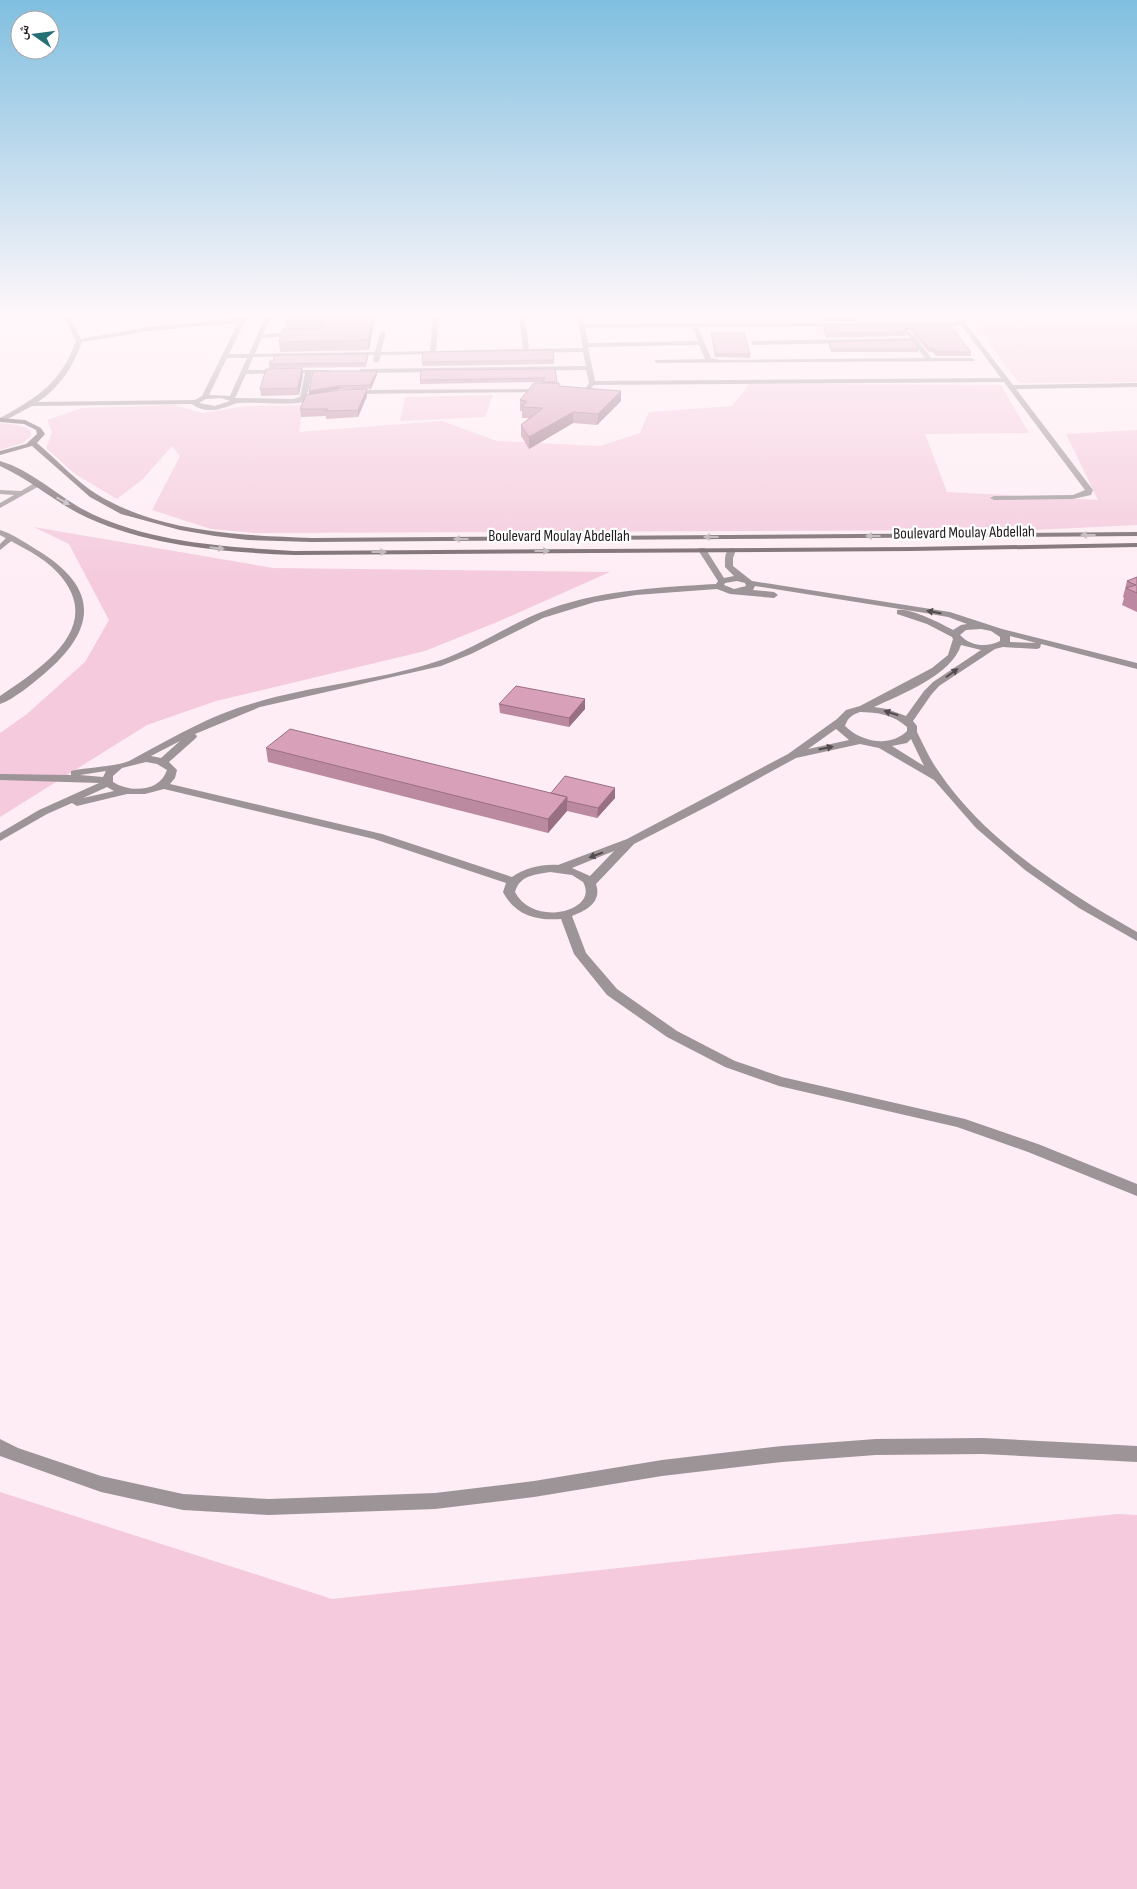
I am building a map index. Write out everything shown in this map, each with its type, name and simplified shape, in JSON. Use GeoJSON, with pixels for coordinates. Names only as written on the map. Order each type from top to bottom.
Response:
{"type":"FeatureCollection","features":[{"type":"Feature","properties":{"kind":"main road"},"geometry":{"type":"LineString","coordinates":[[0,453],[32,443],[41,434],[39,429],[25,415],[1,420]]}},
{"type":"Feature","properties":{"kind":"main road","name":"Boulevard Moulay Abdellah"},"geometry":{"type":"LineString","coordinates":[[32,443],[70,478],[93,495],[124,512],[180,528],[248,538],[322,540],[1137,534]]}},
{"type":"Feature","properties":{"kind":"main road","name":"Boulevard Moulay Abdellah"},"geometry":{"type":"LineString","coordinates":[[0,463],[39,484],[55,497],[93,517],[152,536],[215,548],[294,553],[1137,545]]}},
{"type":"Feature","properties":{"kind":"street"},"geometry":{"type":"LineString","coordinates":[[25,415],[31,405]]}},
{"type":"Feature","properties":{"kind":"street"},"geometry":{"type":"LineString","coordinates":[[40,412],[71,405]]}},
{"type":"Feature","properties":{"kind":"street"},"geometry":{"type":"LineString","coordinates":[[198,405],[212,408],[225,405]]}},
{"type":"Feature","properties":{"kind":"street"},"geometry":{"type":"LineString","coordinates":[[994,498],[1073,497],[1082,496],[1088,493],[1089,490],[1025,405]]}},
{"type":"Feature","properties":{"kind":"street"},"geometry":{"type":"LineString","coordinates":[[1,420],[33,413]]}},
{"type":"Feature","properties":{"kind":"street"},"geometry":{"type":"LineString","coordinates":[[0,506],[39,484]]}},
{"type":"Feature","properties":{"kind":"street"},"geometry":{"type":"LineString","coordinates":[[0,492],[21,493]]}},
{"type":"Feature","properties":{"kind":"street"},"geometry":{"type":"LineString","coordinates":[[0,532],[60,570],[77,590],[82,616],[76,635],[43,671],[0,701]]}},
{"type":"Feature","properties":{"kind":"street"},"geometry":{"type":"LineString","coordinates":[[0,548],[11,538]]}},
{"type":"Feature","properties":{"kind":"street"},"geometry":{"type":"LineString","coordinates":[[702,550],[725,590],[886,608],[930,622],[969,645],[1070,648]]}},
{"type":"Feature","properties":{"kind":"street"},"geometry":{"type":"LineString","coordinates":[[732,550],[729,558],[729,567],[747,581],[750,588],[742,591]]}},
{"type":"Feature","properties":{"kind":"street"},"geometry":{"type":"LineString","coordinates":[[53,777],[118,766],[136,760],[207,722],[273,700],[438,664],[465,654],[518,626],[554,611],[593,599],[634,592],[721,583],[729,579],[950,615],[981,626],[1137,666]]}},
{"type":"Feature","properties":{"kind":"street"},"geometry":{"type":"LineString","coordinates":[[561,868],[632,841],[792,756],[840,721],[843,716],[887,697],[940,667],[953,655],[956,637],[960,628],[981,626]]}},
{"type":"Feature","properties":{"kind":"street"},"geometry":{"type":"LineString","coordinates":[[908,721],[927,693],[936,684],[997,645],[1005,642],[1005,636],[999,630]]}},
{"type":"Feature","properties":{"kind":"street"},"geometry":{"type":"LineString","coordinates":[[859,710],[870,709],[892,712],[908,721],[937,778],[979,825],[1038,873],[1105,919],[1137,936]]}},
{"type":"Feature","properties":{"kind":"street"},"geometry":{"type":"LineString","coordinates":[[840,721],[840,727],[843,732],[859,741]]}},
{"type":"Feature","properties":{"kind":"street"},"geometry":{"type":"LineString","coordinates":[[163,762],[207,722]]}},
{"type":"Feature","properties":{"kind":"street"},"geometry":{"type":"LineString","coordinates":[[792,756],[859,741],[882,744],[902,741],[912,732]]}},
{"type":"Feature","properties":{"kind":"street"},"geometry":{"type":"LineString","coordinates":[[882,744],[937,778]]}},
{"type":"Feature","properties":{"kind":"street"},"geometry":{"type":"LineString","coordinates":[[43,812],[124,792],[144,791],[162,785],[168,780],[172,770],[163,762],[146,759],[136,760]]}},
{"type":"Feature","properties":{"kind":"street"},"geometry":{"type":"LineString","coordinates":[[107,782],[108,775],[118,766]]}},
{"type":"Feature","properties":{"kind":"street"},"geometry":{"type":"LineString","coordinates":[[0,777],[53,777],[107,782],[113,788],[124,792]]}},
{"type":"Feature","properties":{"kind":"street"},"geometry":{"type":"LineString","coordinates":[[0,838],[43,812],[107,782]]}},
{"type":"Feature","properties":{"kind":"street"},"geometry":{"type":"LineString","coordinates":[[162,785],[378,836],[513,881]]}},
{"type":"Feature","properties":{"kind":"street"},"geometry":{"type":"LineString","coordinates":[[590,883],[632,841]]}},
{"type":"Feature","properties":{"kind":"street"},"geometry":{"type":"LineString","coordinates":[[561,868],[583,876],[590,883],[593,890],[591,898],[586,905],[566,914],[537,915],[519,908],[509,897],[509,889],[513,881],[528,871],[561,868]]}},
{"type":"Feature","properties":{"kind":"street"},"geometry":{"type":"LineString","coordinates":[[566,914],[580,954],[612,992],[672,1034],[730,1064],[780,1081],[960,1123],[1033,1148],[1137,1190]]}},
{"type":"Feature","properties":{"kind":"street"},"geometry":{"type":"LineString","coordinates":[[0,1447],[12,1454],[101,1484],[183,1502],[269,1507],[435,1501],[534,1489],[662,1468],[782,1454],[876,1447],[983,1446],[1137,1454]]}},
{"type":"Feature","properties":{"kind":"shaded area"},"geometry":{"type":"Polygon","coordinates":[[[176,405],[202,413],[247,406],[303,405],[299,432],[442,421],[497,441],[600,446],[640,433],[649,412],[732,406],[1013,405],[1029,433],[925,434],[947,492],[1098,500],[1066,434],[1137,430],[1137,525],[1035,530],[255,533],[211,529],[152,510],[180,456],[172,446],[143,479],[117,499],[75,474],[46,448],[52,432],[47,420],[82,408],[176,405]]]}},
{"type":"Feature","properties":{"kind":"shaded area"},"geometry":{"type":"Polygon","coordinates":[[[403,405],[489,405],[485,417],[400,421],[403,405]]]}},
{"type":"Feature","properties":{"kind":"shaded area"},"geometry":{"type":"Polygon","coordinates":[[[0,423],[27,428],[31,432],[30,437],[23,443],[0,450],[0,423]]]}},
{"type":"Feature","properties":{"kind":"shaded area"},"geometry":{"type":"Polygon","coordinates":[[[34,527],[273,568],[610,572],[497,622],[425,651],[216,701],[147,725],[0,817],[0,733],[27,714],[85,662],[109,620],[69,544],[34,527]]]}},
{"type":"Feature","properties":{"kind":"shaded area"},"geometry":{"type":"Polygon","coordinates":[[[0,1492],[332,1599],[1117,1514],[1137,1515],[1137,1889],[0,1889],[0,1492]]]}},
{"type":"Feature","properties":{"kind":"building"},"geometry":{"type":"Polygon","coordinates":[[[302,405],[360,405],[358,410],[325,411],[328,409],[300,409],[302,405]]]}},
{"type":"Feature","properties":{"kind":"building"},"geometry":{"type":"Polygon","coordinates":[[[524,405],[607,405],[598,414],[573,412],[529,437],[521,425],[543,408],[522,407],[524,405]]]}},
{"type":"Feature","properties":{"kind":"building"},"geometry":{"type":"Polygon","coordinates":[[[1137,577],[1137,593],[1126,588],[1136,585],[1127,581],[1137,577]]]}},
{"type":"Feature","properties":{"kind":"building"},"geometry":{"type":"Polygon","coordinates":[[[516,686],[585,699],[569,718],[499,704],[516,686]]]}},
{"type":"Feature","properties":{"kind":"building"},"geometry":{"type":"Polygon","coordinates":[[[290,729],[567,797],[548,819],[266,748],[290,729]]]}},
{"type":"Feature","properties":{"kind":"building"},"geometry":{"type":"Polygon","coordinates":[[[565,776],[615,788],[598,808],[567,801],[567,797],[551,793],[565,776]]]}}]}
